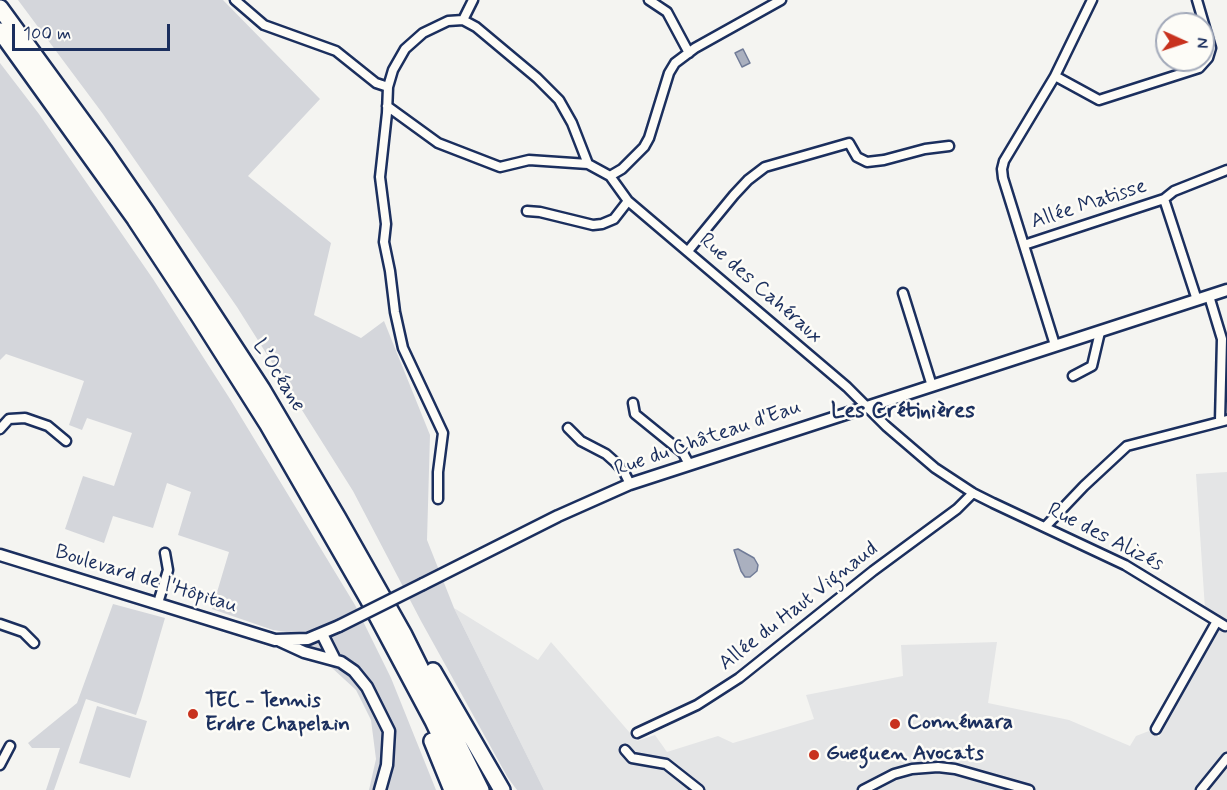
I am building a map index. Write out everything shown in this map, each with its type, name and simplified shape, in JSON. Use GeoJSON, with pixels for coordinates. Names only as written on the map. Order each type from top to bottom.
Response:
{"type":"FeatureCollection","features":[{"type":"Feature","properties":{"kind":"highway","name":"L’Océane"},"geometry":{"type":"LineString","coordinates":[[0,8],[105,152],[205,299],[305,461],[404,635],[481,790]]}},
{"type":"Feature","properties":{"kind":"highway","name":"L’Océane"},"geometry":{"type":"LineString","coordinates":[[0,31],[91,155],[229,363],[330,531],[422,701],[466,790]]}},
{"type":"Feature","properties":{"kind":"highway"},"geometry":{"type":"LineString","coordinates":[[404,635],[416,639],[502,790]]}},
{"type":"Feature","properties":{"kind":"highway"},"geometry":{"type":"LineString","coordinates":[[422,701],[423,721],[452,790]]}},
{"type":"Feature","properties":{"kind":"street"},"geometry":{"type":"LineString","coordinates":[[235,0],[264,25],[336,51],[376,83],[388,87]]}},
{"type":"Feature","properties":{"kind":"street"},"geometry":{"type":"LineString","coordinates":[[463,20],[473,0]]}},
{"type":"Feature","properties":{"kind":"street"},"geometry":{"type":"LineString","coordinates":[[649,0],[667,12],[689,53]]}},
{"type":"Feature","properties":{"kind":"street"},"geometry":{"type":"LineString","coordinates":[[610,176],[625,166],[644,147],[649,138],[669,73],[675,63],[781,0]]}},
{"type":"Feature","properties":{"kind":"street"},"geometry":{"type":"LineString","coordinates":[[1055,345],[1002,169],[1004,161],[1055,76],[1092,0]]}},
{"type":"Feature","properties":{"kind":"street"},"geometry":{"type":"LineString","coordinates":[[1055,76],[1099,100],[1199,68],[1208,58],[1211,48],[1197,0]]}},
{"type":"Feature","properties":{"kind":"street"},"geometry":{"type":"LineString","coordinates":[[387,106],[438,143],[500,167],[529,160],[588,164],[572,123],[559,100],[537,78],[476,27],[463,20],[448,21],[423,33],[405,49],[393,70],[388,87],[380,177],[386,224],[384,242],[403,348],[443,432],[438,472],[438,499]]}},
{"type":"Feature","properties":{"kind":"street"},"geometry":{"type":"LineString","coordinates":[[688,251],[734,195],[765,167],[849,143],[857,157],[867,162],[949,146]]}},
{"type":"Feature","properties":{"kind":"street","name":"Rue des Cahéraux"},"geometry":{"type":"LineString","coordinates":[[588,164],[610,176],[628,201],[867,406],[886,426],[935,468],[973,493]]}},
{"type":"Feature","properties":{"kind":"street","name":"Allée Matisse"},"geometry":{"type":"LineString","coordinates":[[1024,245],[1164,199],[1174,190],[1227,170]]}},
{"type":"Feature","properties":{"kind":"street","name":"Allée Matisse"},"geometry":{"type":"LineString","coordinates":[[1164,199],[1197,300]]}},
{"type":"Feature","properties":{"kind":"street"},"geometry":{"type":"LineString","coordinates":[[527,211],[593,225],[614,219],[628,201]]}},
{"type":"Feature","properties":{"kind":"street","name":"Rue du Château d'Eau"},"geometry":{"type":"LineString","coordinates":[[318,636],[558,516],[630,484],[1227,290]]}},
{"type":"Feature","properties":{"kind":"street"},"geometry":{"type":"LineString","coordinates":[[903,293],[932,386]]}},
{"type":"Feature","properties":{"kind":"street"},"geometry":{"type":"LineString","coordinates":[[1045,527],[1127,446],[1223,421],[1222,339],[1209,296]]}},
{"type":"Feature","properties":{"kind":"street"},"geometry":{"type":"LineString","coordinates":[[1073,376],[1092,366],[1100,332]]}},
{"type":"Feature","properties":{"kind":"street"},"geometry":{"type":"LineString","coordinates":[[633,403],[635,414],[683,453],[689,464]]}},
{"type":"Feature","properties":{"kind":"street"},"geometry":{"type":"LineString","coordinates":[[0,429],[9,419],[25,418],[48,426],[66,441]]}},
{"type":"Feature","properties":{"kind":"street"},"geometry":{"type":"LineString","coordinates":[[568,428],[581,441],[606,454],[615,462],[624,472],[630,484]]}},
{"type":"Feature","properties":{"kind":"street","name":"Rue des Alizés"},"geometry":{"type":"LineString","coordinates":[[973,493],[1125,565],[1221,623],[1156,729]]}},
{"type":"Feature","properties":{"kind":"street","name":"Allée du Haut Vignaud"},"geometry":{"type":"LineString","coordinates":[[638,733],[697,705],[739,678],[873,571],[957,509],[973,493]]}},
{"type":"Feature","properties":{"kind":"street"},"geometry":{"type":"LineString","coordinates":[[158,603],[168,570],[165,553]]}},
{"type":"Feature","properties":{"kind":"street","name":"Boulevard de l'Hôpitau"},"geometry":{"type":"LineString","coordinates":[[0,555],[280,641],[296,650],[336,660]]}},
{"type":"Feature","properties":{"kind":"street"},"geometry":{"type":"LineString","coordinates":[[0,624],[23,632],[34,643]]}},
{"type":"Feature","properties":{"kind":"street"},"geometry":{"type":"LineString","coordinates":[[318,636],[318,656]]}},
{"type":"Feature","properties":{"kind":"street","name":"Boulevard de l'Hôpitau"},"geometry":{"type":"LineString","coordinates":[[280,641],[318,636],[336,660],[360,677],[374,698],[389,731],[387,765],[380,790]]}},
{"type":"Feature","properties":{"kind":"street"},"geometry":{"type":"LineString","coordinates":[[0,765],[10,746]]}},
{"type":"Feature","properties":{"kind":"street"},"geometry":{"type":"LineString","coordinates":[[625,750],[632,758],[666,764],[699,790]]}},
{"type":"Feature","properties":{"kind":"street"},"geometry":{"type":"LineString","coordinates":[[1201,790],[1227,758]]}},
{"type":"Feature","properties":{"kind":"street"},"geometry":{"type":"LineString","coordinates":[[863,790],[894,774],[912,769],[938,768],[955,769],[1029,790]]}},
{"type":"Feature","properties":{"kind":"shaded area"},"geometry":{"type":"Polygon","coordinates":[[[18,0],[223,0],[320,99],[248,176],[331,243],[314,315],[361,338],[384,321],[430,435],[427,540],[454,608],[544,790],[517,790],[508,778],[421,621],[353,491],[237,307],[103,114],[18,0]]]}},
{"type":"Feature","properties":{"kind":"shaded area"},"geometry":{"type":"Polygon","coordinates":[[[0,63],[39,114],[153,279],[230,399],[355,605],[391,678],[436,790],[369,790],[376,759],[371,720],[356,690],[331,667],[312,661],[300,634],[273,630],[212,609],[229,552],[178,535],[191,492],[167,483],[153,528],[113,516],[104,543],[65,529],[83,476],[114,486],[132,433],[87,418],[82,430],[69,425],[84,381],[6,354],[0,360],[0,63]]]}},
{"type":"Feature","properties":{"kind":"shaded area"},"geometry":{"type":"Polygon","coordinates":[[[1227,472],[1227,790],[544,790],[454,608],[538,660],[551,642],[637,741],[655,735],[667,752],[718,736],[733,743],[814,719],[806,695],[903,676],[901,645],[997,642],[988,703],[1069,720],[1130,746],[1136,736],[1149,731],[1159,737],[1222,618],[1205,609],[1196,474],[1227,472]]]}},
{"type":"Feature","properties":{"kind":"shaded area"},"geometry":{"type":"Polygon","coordinates":[[[113,604],[165,618],[136,715],[86,699],[54,790],[46,790],[60,748],[32,748],[28,743],[77,703],[113,604]]]}},
{"type":"Feature","properties":{"kind":"shaded area"},"geometry":{"type":"Polygon","coordinates":[[[97,706],[147,721],[130,778],[79,763],[97,706]]]}},
{"type":"Feature","properties":{"kind":"water"},"geometry":{"type":"Polygon","coordinates":[[[743,49],[750,63],[742,67],[735,53],[743,49]]]}},
{"type":"Feature","properties":{"kind":"water"},"geometry":{"type":"Polygon","coordinates":[[[738,549],[754,558],[758,565],[757,571],[750,577],[745,577],[741,571],[734,550],[738,549]]]}},
{"type":"Feature","properties":{"kind":"place","name":"TEC - Tennis Erdre Chapelain"},"geometry":{"type":"Point","coordinates":[193,714]}},
{"type":"Feature","properties":{"kind":"place","name":"Connémara"},"geometry":{"type":"Point","coordinates":[895,724]}},
{"type":"Feature","properties":{"kind":"place","name":"Gueguen Avocats"},"geometry":{"type":"Point","coordinates":[814,755]}},
{"type":"Feature","properties":{"kind":"district","name":"Les Crétinières"},"geometry":{"type":"Point","coordinates":[903,412]}}]}
